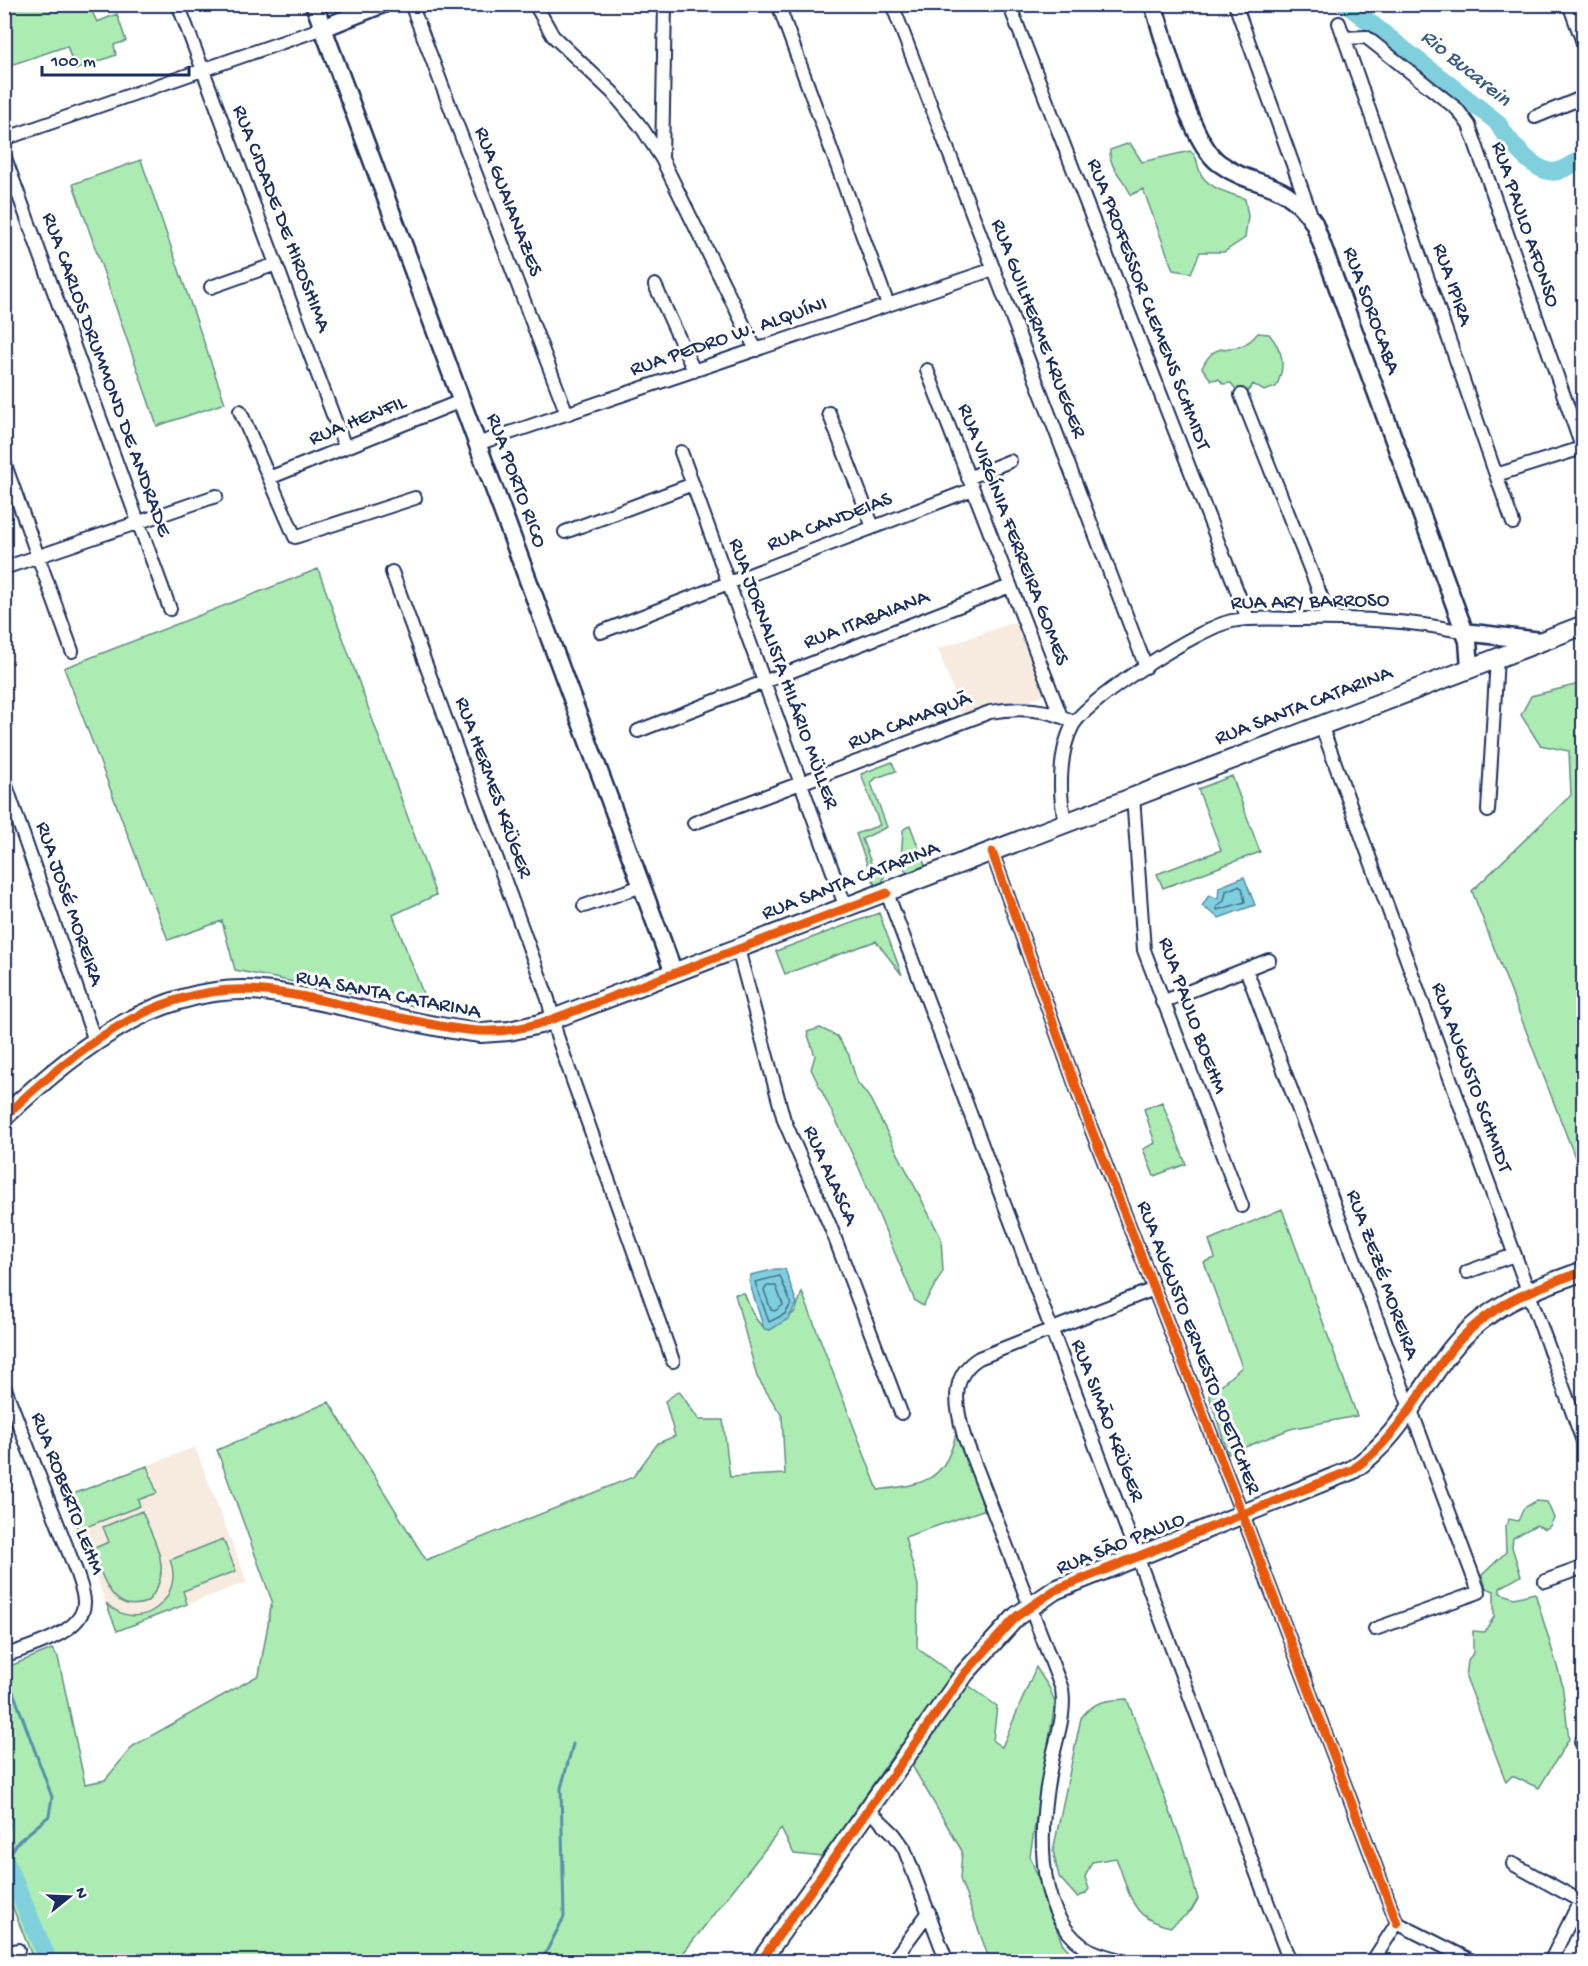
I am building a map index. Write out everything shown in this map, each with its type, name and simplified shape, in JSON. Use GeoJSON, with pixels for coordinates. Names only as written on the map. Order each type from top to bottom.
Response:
{"type":"FeatureCollection","features":[{"type":"Feature","properties":{"kind":"main road","name":"RUA PORTO RICO"},"geometry":{"type":"LineString","coordinates":[[314,4],[674,973]]}},
{"type":"Feature","properties":{"kind":"main road"},"geometry":{"type":"LineString","coordinates":[[322,28],[383,4]]}},
{"type":"Feature","properties":{"kind":"main road"},"geometry":{"type":"LineString","coordinates":[[1153,4],[1195,131],[1208,153],[1228,169],[1288,194],[1314,223]]}},
{"type":"Feature","properties":{"kind":"main road","name":"RUA SOROCABA"},"geometry":{"type":"LineString","coordinates":[[1314,223],[1464,632],[1470,650],[1470,668]]}},
{"type":"Feature","properties":{"kind":"main road","name":"RUA SANTA CATARINA"},"geometry":{"type":"LineString","coordinates":[[4,1117],[40,1082],[94,1041],[144,1014],[177,1000],[209,992],[228,990],[271,992],[481,1033],[508,1031],[553,1019],[1584,625]]}},
{"type":"Feature","properties":{"kind":"main road"},"geometry":{"type":"LineString","coordinates":[[1464,632],[1541,641]]}},
{"type":"Feature","properties":{"kind":"main road","name":"RUA SÃO PAULO"},"geometry":{"type":"LineString","coordinates":[[760,1962],[965,1673],[1003,1629],[1030,1605],[1055,1590],[1243,1516],[1352,1470],[1388,1440],[1462,1337],[1487,1314],[1527,1291],[1584,1271]]}},
{"type":"Feature","properties":{"kind":"street","name":"RUA CIDADE DE HIROSHIMA"},"geometry":{"type":"LineString","coordinates":[[178,4],[345,447]]}},
{"type":"Feature","properties":{"kind":"street","name":"RUA GUAIANAZES"},"geometry":{"type":"LineString","coordinates":[[411,4],[567,414]]}},
{"type":"Feature","properties":{"kind":"street"},"geometry":{"type":"LineString","coordinates":[[535,4],[553,36],[632,115],[662,159],[756,350]]}},
{"type":"Feature","properties":{"kind":"street"},"geometry":{"type":"LineString","coordinates":[[662,159],[665,4]]}},
{"type":"Feature","properties":{"kind":"street"},"geometry":{"type":"LineString","coordinates":[[778,4],[888,305]]}},
{"type":"Feature","properties":{"kind":"street","name":"RUA GUILHERME KRUEGER"},"geometry":{"type":"LineString","coordinates":[[892,4],[1146,667]]}},
{"type":"Feature","properties":{"kind":"street","name":"RUA PROFESSOR CLEMENS SCHMIDT"},"geometry":{"type":"LineString","coordinates":[[1009,4],[1248,619]]}},
{"type":"Feature","properties":{"kind":"street","name":"RUA SOROCABA"},"geometry":{"type":"LineString","coordinates":[[1235,4],[1314,223]]}},
{"type":"Feature","properties":{"kind":"street"},"geometry":{"type":"LineString","coordinates":[[1569,4],[1584,45]]}},
{"type":"Feature","properties":{"kind":"street","name":"RUA IPIRA"},"geometry":{"type":"LineString","coordinates":[[1339,23],[1513,524]]}},
{"type":"Feature","properties":{"kind":"street"},"geometry":{"type":"LineString","coordinates":[[4,139],[322,28]]}},
{"type":"Feature","properties":{"kind":"street","name":"RUA PAULO AFONSO"},"geometry":{"type":"LineString","coordinates":[[1344,38],[1366,37],[1464,116],[1583,450]]}},
{"type":"Feature","properties":{"kind":"street"},"geometry":{"type":"LineString","coordinates":[[1535,117],[1584,97]]}},
{"type":"Feature","properties":{"kind":"street","name":"RUA CARLOS DRUMMOND DE ANDRADE"},"geometry":{"type":"LineString","coordinates":[[4,154],[170,609]]}},
{"type":"Feature","properties":{"kind":"street"},"geometry":{"type":"LineString","coordinates":[[211,288],[276,264]]}},
{"type":"Feature","properties":{"kind":"street","name":"RUA PEDRO W. ALQUÍNI"},"geometry":{"type":"LineString","coordinates":[[477,444],[994,269]]}},
{"type":"Feature","properties":{"kind":"street"},"geometry":{"type":"LineString","coordinates":[[655,285],[694,371]]}},
{"type":"Feature","properties":{"kind":"street","name":"RUA VIRGÍNIA FERREIRA GOMES"},"geometry":{"type":"LineString","coordinates":[[927,370],[1060,714]]}},
{"type":"Feature","properties":{"kind":"street"},"geometry":{"type":"LineString","coordinates":[[1241,395],[1330,618]]}},
{"type":"Feature","properties":{"kind":"street","name":"RUA HENFIL"},"geometry":{"type":"LineString","coordinates":[[269,478],[461,401]]}},
{"type":"Feature","properties":{"kind":"street"},"geometry":{"type":"LineString","coordinates":[[240,411],[296,537],[415,498]]}},
{"type":"Feature","properties":{"kind":"street"},"geometry":{"type":"LineString","coordinates":[[830,413],[873,527]]}},
{"type":"Feature","properties":{"kind":"street"},"geometry":{"type":"LineString","coordinates":[[1496,475],[1583,450]]}},
{"type":"Feature","properties":{"kind":"street","name":"RUA JORNALISTA HILÁRIO MÜLLER"},"geometry":{"type":"LineString","coordinates":[[681,452],[846,908]]}},
{"type":"Feature","properties":{"kind":"street","name":"RUA CANDEIAS"},"geometry":{"type":"LineString","coordinates":[[600,632],[873,527],[971,483],[1010,461]]}},
{"type":"Feature","properties":{"kind":"street"},"geometry":{"type":"LineString","coordinates":[[4,462],[72,651]]}},
{"type":"Feature","properties":{"kind":"street"},"geometry":{"type":"LineString","coordinates":[[565,532],[693,484]]}},
{"type":"Feature","properties":{"kind":"street"},"geometry":{"type":"LineString","coordinates":[[4,568],[216,496]]}},
{"type":"Feature","properties":{"kind":"street","name":"RUA HERMES KRÜGER"},"geometry":{"type":"LineString","coordinates":[[392,572],[673,1361]]}},
{"type":"Feature","properties":{"kind":"street","name":"RUA ITABAIANA"},"geometry":{"type":"LineString","coordinates":[[638,731],[1011,586]]}},
{"type":"Feature","properties":{"kind":"street","name":"RUA ARY BARROSO"},"geometry":{"type":"LineString","coordinates":[[1074,723],[1097,702],[1146,667],[1213,627],[1248,619],[1330,618],[1407,622],[1464,632]]}},
{"type":"Feature","properties":{"kind":"street"},"geometry":{"type":"LineString","coordinates":[[1488,811],[1497,658]]}},
{"type":"Feature","properties":{"kind":"street","name":"RUA CAMAQUÃ"},"geometry":{"type":"LineString","coordinates":[[694,823],[990,712],[1014,709],[1060,714],[1074,723]]}},
{"type":"Feature","properties":{"kind":"street"},"geometry":{"type":"LineString","coordinates":[[1066,823],[1060,785],[1067,744],[1074,723]]}},
{"type":"Feature","properties":{"kind":"street","name":"RUA AUGUSTO SCHMIDT"},"geometry":{"type":"LineString","coordinates":[[1321,725],[1584,1444]]}},
{"type":"Feature","properties":{"kind":"street","name":"RUA JOSÉ MOREIRA"},"geometry":{"type":"LineString","coordinates":[[4,780],[94,1041]]}},
{"type":"Feature","properties":{"kind":"street","name":"RUA PAULO BOEHM"},"geometry":{"type":"LineString","coordinates":[[1133,796],[1142,939],[1148,964],[1242,1206]]}},
{"type":"Feature","properties":{"kind":"street","name":"RUA AUGUSTO ERNESTO BOETTCHER"},"geometry":{"type":"LineString","coordinates":[[992,852],[1089,1122],[1243,1516],[1397,1923]]}},
{"type":"Feature","properties":{"kind":"street"},"geometry":{"type":"LineString","coordinates":[[584,906],[642,886]]}},
{"type":"Feature","properties":{"kind":"street","name":"RUA SIMÃO KRÜGER"},"geometry":{"type":"LineString","coordinates":[[886,893],[1290,1962]]}},
{"type":"Feature","properties":{"kind":"street","name":"RUA ALASCA"},"geometry":{"type":"LineString","coordinates":[[738,949],[784,1120],[831,1228],[901,1413]]}},
{"type":"Feature","properties":{"kind":"street"},"geometry":{"type":"LineString","coordinates":[[1162,1002],[1269,960]]}},
{"type":"Feature","properties":{"kind":"street","name":"RUA ZEZÉ MOREIRA"},"geometry":{"type":"LineString","coordinates":[[1246,969],[1479,1592],[1375,1629]]}},
{"type":"Feature","properties":{"kind":"street"},"geometry":{"type":"LineString","coordinates":[[1467,1272],[1514,1255]]}},
{"type":"Feature","properties":{"kind":"street"},"geometry":{"type":"LineString","coordinates":[[1126,1962],[1091,1951],[1071,1935],[1055,1906],[1047,1884],[1042,1849],[1043,1819],[1051,1762],[1064,1712],[1064,1700],[1062,1689],[964,1436],[957,1411],[957,1388],[970,1364],[1154,1289]]}},
{"type":"Feature","properties":{"kind":"street","name":"RUA ROBERTO LEHM"},"geometry":{"type":"LineString","coordinates":[[4,1386],[76,1571],[84,1602],[82,1616],[72,1628],[4,1656]]}},
{"type":"Feature","properties":{"kind":"street"},"geometry":{"type":"LineString","coordinates":[[1545,1581],[1584,1567]]}},
{"type":"Feature","properties":{"kind":"street"},"geometry":{"type":"LineString","coordinates":[[868,1809],[894,1834],[904,1848],[947,1962]]}},
{"type":"Feature","properties":{"kind":"street"},"geometry":{"type":"LineString","coordinates":[[1513,1864],[1582,1899],[1550,1962]]}},
{"type":"Feature","properties":{"kind":"street"},"geometry":{"type":"LineString","coordinates":[[892,1962],[929,1912]]}},
{"type":"Feature","properties":{"kind":"street"},"geometry":{"type":"LineString","coordinates":[[1372,1962],[1397,1923],[1474,1962]]}},
{"type":"Feature","properties":{"kind":"street"},"geometry":{"type":"LineString","coordinates":[[4,1953],[18,1950]]}},
{"type":"Feature","properties":{"kind":"shaded area"},"geometry":{"type":"Polygon","coordinates":[[[1018,621],[1044,695],[1024,703],[1002,703],[963,717],[938,649],[1018,621]]]}},
{"type":"Feature","properties":{"kind":"shaded area"},"geometry":{"type":"Polygon","coordinates":[[[195,1447],[247,1582],[117,1631],[65,1497],[195,1447]]]}},
{"type":"Feature","properties":{"kind":"green space"},"geometry":{"type":"Polygon","coordinates":[[[5,5],[89,5],[97,22],[117,14],[126,41],[114,45],[116,55],[75,70],[67,46],[5,67],[5,5]]]}},
{"type":"Feature","properties":{"kind":"green space"},"geometry":{"type":"Polygon","coordinates":[[[1130,143],[1142,162],[1190,151],[1195,156],[1200,172],[1207,182],[1245,199],[1248,216],[1245,238],[1224,252],[1200,252],[1191,273],[1173,270],[1143,189],[1131,195],[1114,168],[1110,150],[1130,143]]]}},
{"type":"Feature","properties":{"kind":"green space"},"geometry":{"type":"Polygon","coordinates":[[[141,160],[225,403],[157,426],[73,184],[141,160]]]}},
{"type":"Feature","properties":{"kind":"green space"},"geometry":{"type":"Polygon","coordinates":[[[1258,333],[1269,334],[1278,347],[1282,359],[1276,387],[1264,391],[1253,384],[1247,393],[1238,392],[1231,383],[1223,384],[1219,379],[1211,380],[1202,368],[1214,352],[1241,346],[1258,333]]]}},
{"type":"Feature","properties":{"kind":"green space"},"geometry":{"type":"Polygon","coordinates":[[[318,569],[436,895],[393,915],[429,1009],[235,970],[222,921],[168,940],[64,668],[318,569]]]}},
{"type":"Feature","properties":{"kind":"green space"},"geometry":{"type":"Polygon","coordinates":[[[1584,683],[1583,1178],[1472,891],[1571,795],[1569,751],[1540,745],[1521,715],[1531,696],[1584,683]]]}},
{"type":"Feature","properties":{"kind":"green space"},"geometry":{"type":"Polygon","coordinates":[[[892,762],[896,771],[876,778],[871,783],[887,827],[862,839],[873,868],[887,864],[882,885],[876,888],[856,834],[880,825],[861,774],[892,762]]]}},
{"type":"Feature","properties":{"kind":"green space"},"geometry":{"type":"Polygon","coordinates":[[[1232,776],[1260,852],[1163,888],[1157,874],[1221,850],[1198,789],[1232,776]]]}},
{"type":"Feature","properties":{"kind":"green space"},"geometry":{"type":"Polygon","coordinates":[[[910,825],[926,868],[913,873],[906,871],[901,862],[903,830],[910,825]]]}},
{"type":"Feature","properties":{"kind":"green space"},"geometry":{"type":"Polygon","coordinates":[[[879,913],[902,975],[876,941],[785,974],[776,951],[879,913]]]}},
{"type":"Feature","properties":{"kind":"green space"},"geometry":{"type":"Polygon","coordinates":[[[820,1028],[837,1036],[849,1055],[857,1082],[869,1097],[941,1238],[943,1271],[923,1306],[915,1301],[859,1168],[811,1069],[815,1056],[807,1032],[820,1028]]]}},
{"type":"Feature","properties":{"kind":"green space"},"geometry":{"type":"Polygon","coordinates":[[[1162,1102],[1186,1164],[1154,1176],[1143,1149],[1155,1143],[1144,1109],[1162,1102]]]}},
{"type":"Feature","properties":{"kind":"green space"},"geometry":{"type":"Polygon","coordinates":[[[1282,1209],[1357,1416],[1290,1429],[1228,1454],[1209,1395],[1242,1367],[1204,1262],[1215,1258],[1209,1240],[1282,1209]]]}},
{"type":"Feature","properties":{"kind":"green space"},"geometry":{"type":"Polygon","coordinates":[[[802,1292],[878,1490],[908,1486],[930,1478],[945,1462],[956,1433],[986,1509],[905,1537],[918,1585],[917,1648],[997,1706],[993,1741],[1002,1747],[1036,1667],[1050,1689],[1055,1703],[1030,1856],[1062,1943],[1079,1961],[990,1961],[960,1879],[962,1851],[900,1745],[823,1857],[794,1854],[781,1829],[677,1961],[34,1961],[5,1888],[5,1668],[52,1649],[58,1657],[85,1784],[105,1780],[133,1746],[259,1675],[272,1601],[217,1450],[329,1402],[426,1560],[633,1477],[658,1443],[675,1436],[665,1401],[679,1391],[699,1420],[723,1420],[730,1477],[785,1474],[782,1416],[757,1377],[735,1294],[744,1293],[757,1320],[770,1330],[795,1312],[802,1292]]]}},
{"type":"Feature","properties":{"kind":"green space"},"geometry":{"type":"Polygon","coordinates":[[[147,1466],[157,1493],[138,1500],[140,1506],[78,1530],[65,1497],[147,1466]]]}},
{"type":"Feature","properties":{"kind":"green space"},"geometry":{"type":"Polygon","coordinates":[[[1536,1501],[1547,1502],[1554,1518],[1546,1529],[1536,1525],[1513,1538],[1512,1547],[1521,1576],[1500,1588],[1500,1593],[1514,1598],[1535,1593],[1562,1683],[1569,1739],[1539,1788],[1512,1776],[1506,1782],[1466,1677],[1468,1661],[1473,1653],[1473,1631],[1484,1632],[1494,1617],[1494,1591],[1486,1588],[1482,1575],[1506,1552],[1505,1527],[1509,1519],[1518,1521],[1524,1508],[1536,1501]]]}},
{"type":"Feature","properties":{"kind":"green space"},"geometry":{"type":"Polygon","coordinates":[[[142,1511],[157,1546],[161,1569],[160,1580],[155,1591],[147,1602],[135,1605],[116,1598],[104,1581],[92,1549],[109,1542],[103,1527],[142,1511]]]}},
{"type":"Feature","properties":{"kind":"green space"},"geometry":{"type":"Polygon","coordinates":[[[223,1539],[236,1571],[183,1591],[187,1604],[117,1631],[106,1603],[119,1612],[133,1616],[146,1614],[157,1608],[166,1598],[171,1587],[173,1574],[170,1560],[223,1539]]]}},
{"type":"Feature","properties":{"kind":"green space"},"geometry":{"type":"Polygon","coordinates":[[[1127,1699],[1182,1843],[1198,1899],[1191,1911],[1171,1927],[1147,1918],[1139,1911],[1129,1894],[1116,1858],[1092,1862],[1085,1877],[1089,1889],[1085,1894],[1077,1897],[1059,1877],[1053,1851],[1081,1718],[1090,1708],[1101,1702],[1127,1699]]]}},
{"type":"Feature","properties":{"kind":"water"},"geometry":{"type":"Polygon","coordinates":[[[1244,877],[1255,905],[1219,918],[1202,906],[1209,895],[1218,899],[1219,887],[1244,877]]]}},
{"type":"Feature","properties":{"kind":"water"},"geometry":{"type":"Polygon","coordinates":[[[785,1269],[797,1304],[788,1319],[770,1330],[764,1329],[749,1281],[751,1275],[785,1269]]]}},
{"type":"Feature","properties":{"kind":"waterway","name":"Rio Bucarein"},"geometry":{"type":"LineString","coordinates":[[1346,4],[1497,122],[1514,146],[1540,168],[1558,171],[1584,158]]}},
{"type":"Feature","properties":{"kind":"waterway"},"geometry":{"type":"LineString","coordinates":[[4,1613],[6,1649]]}},
{"type":"Feature","properties":{"kind":"waterway"},"geometry":{"type":"LineString","coordinates":[[6,1860],[18,1842],[49,1816],[52,1797],[9,1681]]}},
{"type":"Feature","properties":{"kind":"waterway"},"geometry":{"type":"LineString","coordinates":[[541,1962],[564,1917],[561,1788],[573,1744]]}},
{"type":"Feature","properties":{"kind":"waterway"},"geometry":{"type":"LineString","coordinates":[[4,1858],[49,1962]]}},
{"type":"Feature","properties":{"kind":"cycle path"},"geometry":{"type":"LineString","coordinates":[[992,852],[1089,1123],[1243,1516],[1397,1923]]}},
{"type":"Feature","properties":{"kind":"cycle path"},"geometry":{"type":"LineString","coordinates":[[4,1117],[29,1093],[85,1048],[115,1028],[179,999],[213,992],[268,991],[459,1029],[477,1031],[513,1029],[553,1019],[887,893]]}},
{"type":"Feature","properties":{"kind":"cycle path"},"geometry":{"type":"LineString","coordinates":[[760,1962],[965,1673],[1017,1616],[1055,1590],[1352,1470],[1368,1458],[1395,1430],[1451,1350],[1479,1322],[1495,1310],[1528,1292],[1584,1271]]}}]}
